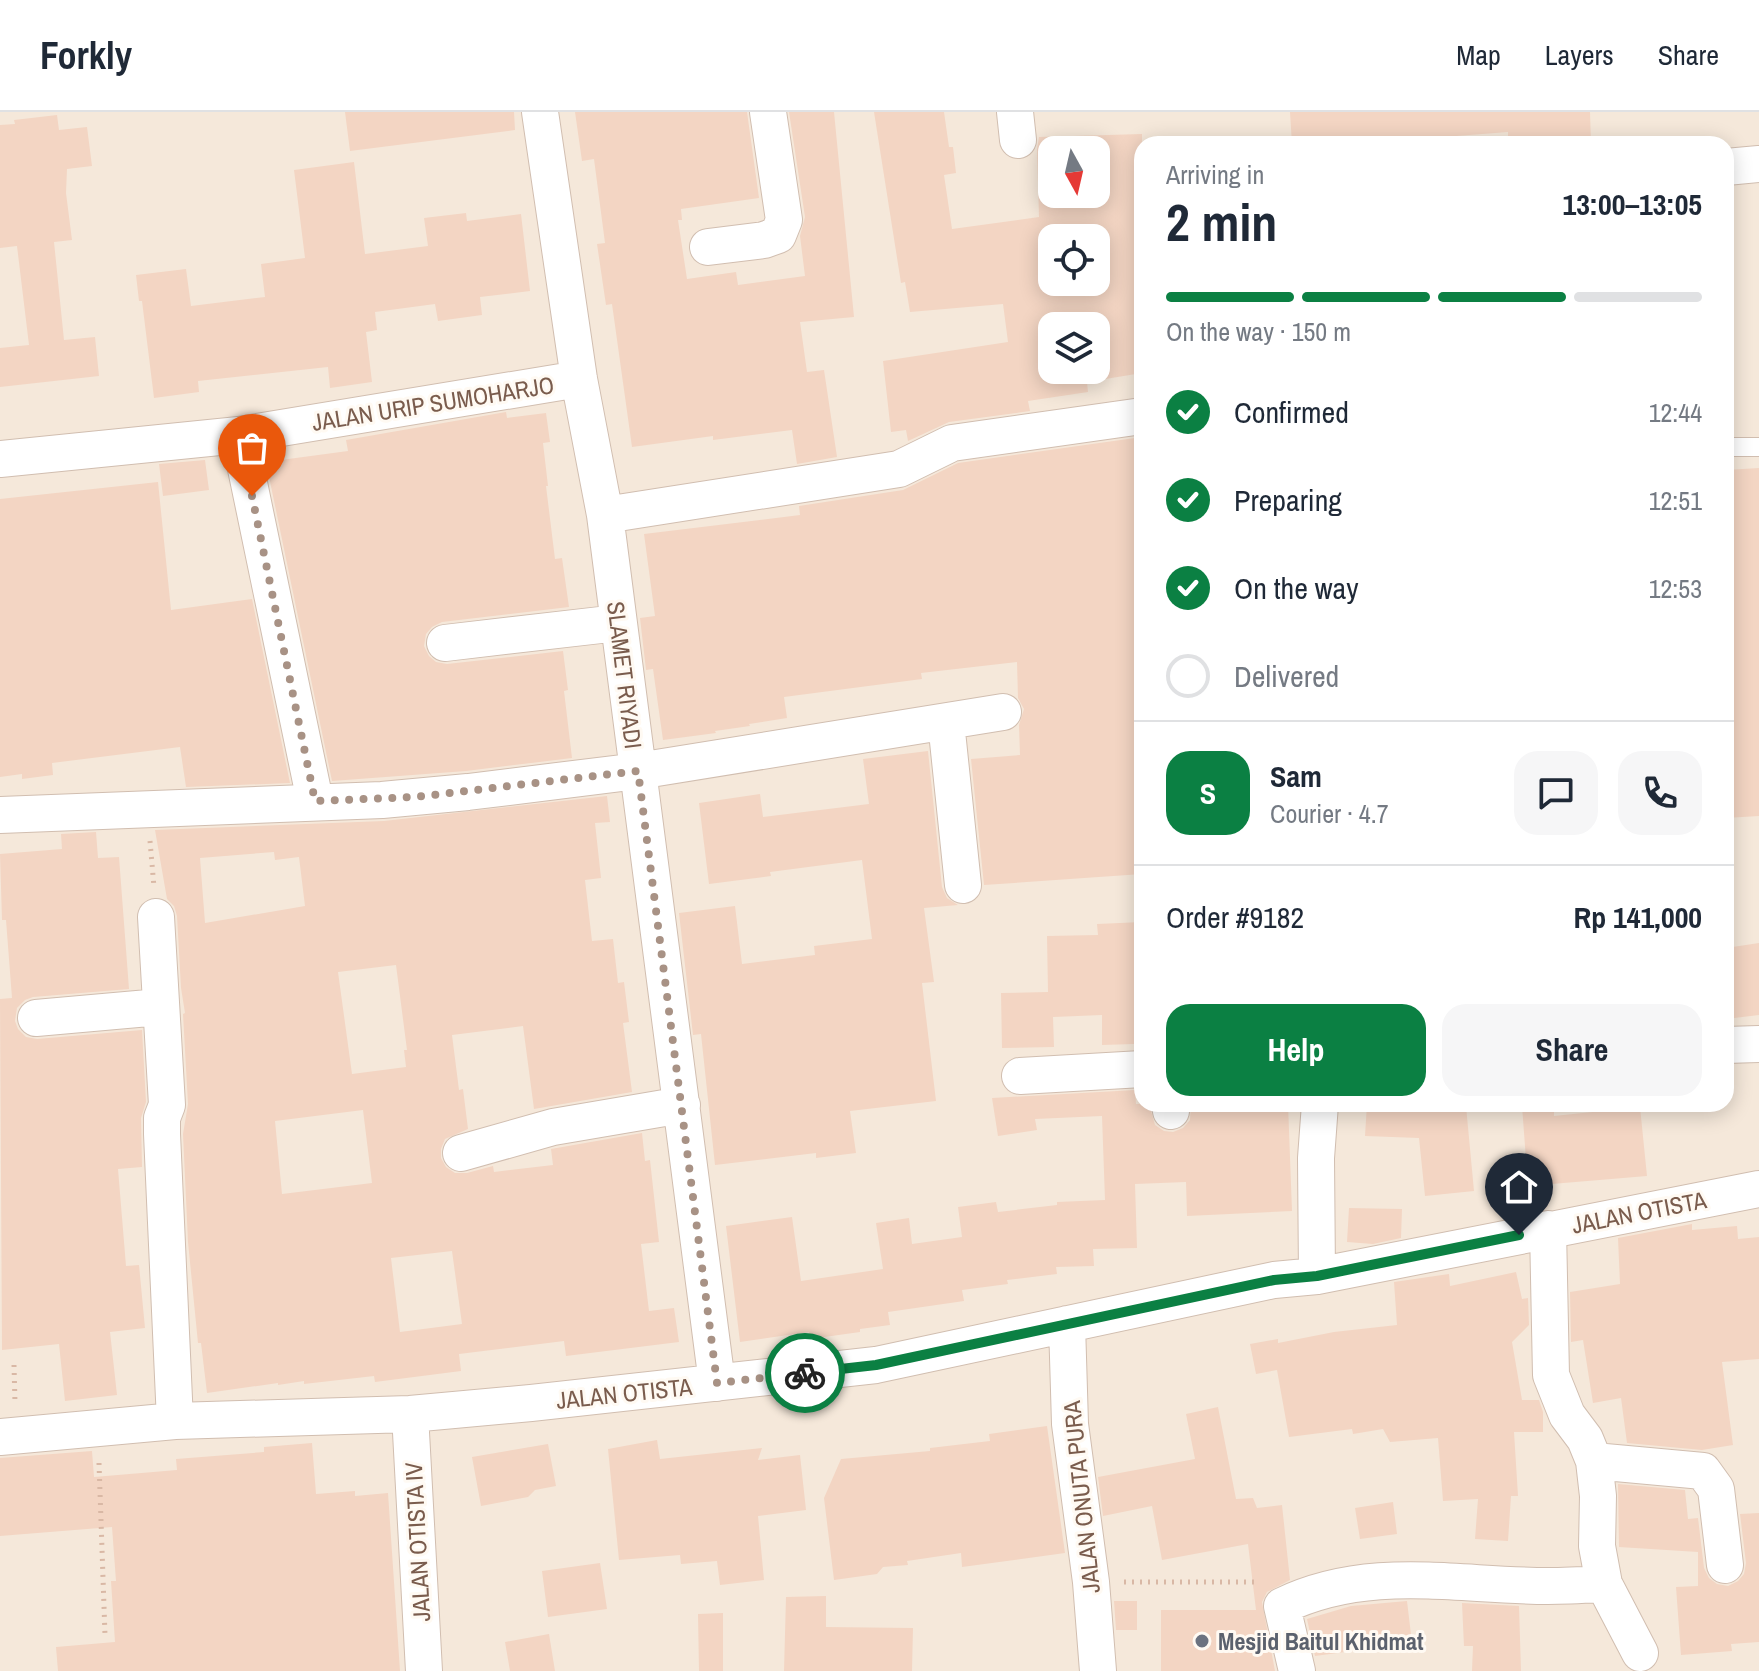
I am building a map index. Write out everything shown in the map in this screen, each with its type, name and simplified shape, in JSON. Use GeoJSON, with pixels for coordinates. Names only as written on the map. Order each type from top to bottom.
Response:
{"type":"FeatureCollection","features":[{"type":"Feature","properties":{"kind":"street","name":"SLAMET RIYADI"},"geometry":{"type":"LineString","coordinates":[[540,112],[579,379],[605,515],[717,1383]]}},
{"type":"Feature","properties":{"kind":"street"},"geometry":{"type":"LineString","coordinates":[[708,247],[764,240],[778,235],[784,220],[768,112]]}},
{"type":"Feature","properties":{"kind":"street"},"geometry":{"type":"LineString","coordinates":[[1734,166],[1759,164]]}},
{"type":"Feature","properties":{"kind":"street","name":"JALAN URIP SUMOHARJO"},"geometry":{"type":"LineString","coordinates":[[0,459],[239,435],[579,379]]}},
{"type":"Feature","properties":{"kind":"street"},"geometry":{"type":"LineString","coordinates":[[605,515],[899,469],[952,443],[1134,417]]}},
{"type":"Feature","properties":{"kind":"street"},"geometry":{"type":"LineString","coordinates":[[239,435],[315,801]]}},
{"type":"Feature","properties":{"kind":"street"},"geometry":{"type":"LineString","coordinates":[[445,643],[618,623]]}},
{"type":"Feature","properties":{"kind":"street"},"geometry":{"type":"LineString","coordinates":[[0,815],[404,798],[638,771],[1003,712]]}},
{"type":"Feature","properties":{"kind":"street"},"geometry":{"type":"LineString","coordinates":[[946,722],[963,885]]}},
{"type":"Feature","properties":{"kind":"street"},"geometry":{"type":"LineString","coordinates":[[156,917],[167,1105],[162,1118],[162,1134],[175,1421]]}},
{"type":"Feature","properties":{"kind":"street"},"geometry":{"type":"LineString","coordinates":[[36,1018],[160,1007]]}},
{"type":"Feature","properties":{"kind":"street"},"geometry":{"type":"LineString","coordinates":[[1734,1045],[1759,1044]]}},
{"type":"Feature","properties":{"kind":"street"},"geometry":{"type":"LineString","coordinates":[[1020,1076],[1134,1069]]}},
{"type":"Feature","properties":{"kind":"street"},"geometry":{"type":"LineString","coordinates":[[461,1153],[553,1127],[682,1105]]}},
{"type":"Feature","properties":{"kind":"street"},"geometry":{"type":"LineString","coordinates":[[1317,1276],[1316,1158],[1319,1112]]}},
{"type":"Feature","properties":{"kind":"street","name":"JALAN OTISTA"},"geometry":{"type":"LineString","coordinates":[[0,1437],[175,1421],[410,1414],[876,1365],[1274,1280],[1317,1276],[1759,1189]]}},
{"type":"Feature","properties":{"kind":"street"},"geometry":{"type":"LineString","coordinates":[[1548,1229],[1551,1375],[1567,1415],[1585,1439],[1594,1461],[1598,1496],[1597,1546],[1604,1584],[1640,1653]]}},
{"type":"Feature","properties":{"kind":"street","name":"JALAN ONUTA PURA"},"geometry":{"type":"LineString","coordinates":[[1067,1324],[1070,1424],[1091,1582],[1098,1671]]}},
{"type":"Feature","properties":{"kind":"street","name":"JALAN OTISTA IV"},"geometry":{"type":"LineString","coordinates":[[410,1414],[424,1671]]}},
{"type":"Feature","properties":{"kind":"street"},"geometry":{"type":"LineString","coordinates":[[1594,1461],[1703,1471],[1716,1489],[1725,1565]]}},
{"type":"Feature","properties":{"kind":"street"},"geometry":{"type":"LineString","coordinates":[[1297,1671],[1282,1606],[1301,1595],[1405,1578],[1548,1586],[1604,1584]]}},
{"type":"Feature","properties":{"kind":"lane"},"geometry":{"type":"LineString","coordinates":[[1734,447],[1759,447]]}},
{"type":"Feature","properties":{"kind":"path"},"geometry":{"type":"LineString","coordinates":[[147,808],[156,917]]}},
{"type":"Feature","properties":{"kind":"path"},"geometry":{"type":"LineString","coordinates":[[97,1430],[105,1635]]}},
{"type":"Feature","properties":{"kind":"path"},"geometry":{"type":"LineString","coordinates":[[1091,1582],[1261,1582],[1273,1591],[1279,1603],[1289,1603]]}},
{"type":"Feature","properties":{"kind":"shaded area"},"geometry":{"type":"Polygon","coordinates":[[[0,112],[1759,112],[1759,1671],[0,1671],[0,112]]]}},
{"type":"Feature","properties":{"kind":"building"},"geometry":{"type":"Polygon","coordinates":[[[345,112],[514,112],[515,130],[350,151],[345,112]]]}},
{"type":"Feature","properties":{"kind":"building"},"geometry":{"type":"Polygon","coordinates":[[[575,112],[747,112],[759,198],[681,209],[682,220],[678,220],[687,279],[736,272],[738,285],[805,276],[800,236],[805,217],[789,112],[834,112],[854,317],[800,322],[807,372],[824,370],[837,457],[797,464],[792,430],[632,447],[612,304],[606,305],[597,244],[605,243],[594,159],[582,161],[575,112]]]}},
{"type":"Feature","properties":{"kind":"building"},"geometry":{"type":"Polygon","coordinates":[[[874,112],[944,112],[956,173],[944,175],[952,229],[1039,217],[1039,208],[1110,208],[1110,136],[1073,136],[1142,134],[1134,136],[1134,374],[1110,378],[1110,312],[1038,312],[1038,384],[1087,384],[1088,392],[1028,401],[1030,411],[949,422],[908,441],[906,430],[891,432],[883,361],[1008,342],[1003,304],[910,312],[905,282],[901,283],[874,112]]]}},
{"type":"Feature","properties":{"kind":"building"},"geometry":{"type":"Polygon","coordinates":[[[1290,112],[1590,112],[1591,136],[1508,136],[1508,132],[1456,136],[1292,136],[1290,112]]]}},
{"type":"Feature","properties":{"kind":"building"},"geometry":{"type":"Polygon","coordinates":[[[57,115],[59,130],[87,127],[92,166],[67,169],[66,193],[72,240],[54,242],[64,340],[95,337],[99,376],[0,387],[0,348],[29,345],[17,246],[0,248],[0,125],[15,124],[14,120],[57,115]]]}},
{"type":"Feature","properties":{"kind":"building"},"geometry":{"type":"Polygon","coordinates":[[[354,162],[365,254],[428,246],[424,218],[466,213],[467,221],[521,214],[530,291],[480,297],[482,315],[438,321],[435,304],[375,312],[377,330],[366,332],[372,382],[330,388],[328,367],[198,381],[199,392],[154,398],[136,275],[186,269],[191,306],[265,297],[261,264],[305,258],[294,170],[354,162]]]}},
{"type":"Feature","properties":{"kind":"building"},"geometry":{"type":"Polygon","coordinates":[[[506,412],[507,418],[546,413],[550,442],[543,443],[546,486],[555,559],[562,558],[569,607],[442,622],[426,634],[424,646],[436,662],[447,664],[563,651],[572,758],[466,771],[332,781],[266,462],[348,451],[346,440],[506,412]]]}},
{"type":"Feature","properties":{"kind":"building"},"geometry":{"type":"Polygon","coordinates":[[[1134,438],[1134,875],[984,885],[971,759],[1020,755],[1019,725],[1024,709],[1018,698],[1017,662],[921,673],[922,679],[784,697],[787,718],[663,740],[653,669],[646,670],[640,618],[655,616],[644,534],[800,515],[799,506],[903,490],[958,463],[1134,438]]]}},
{"type":"Feature","properties":{"kind":"building"},"geometry":{"type":"Polygon","coordinates":[[[205,460],[209,490],[163,496],[159,464],[205,460]]]}},
{"type":"Feature","properties":{"kind":"building"},"geometry":{"type":"Polygon","coordinates":[[[1759,468],[1759,816],[1734,818],[1734,470],[1759,468]]]}},
{"type":"Feature","properties":{"kind":"building"},"geometry":{"type":"Polygon","coordinates":[[[158,482],[171,610],[252,599],[290,783],[186,787],[180,747],[52,763],[53,775],[22,779],[22,774],[0,777],[0,499],[158,482]]]}},
{"type":"Feature","properties":{"kind":"building"},"geometry":{"type":"Polygon","coordinates":[[[928,751],[942,887],[947,898],[958,905],[924,908],[934,982],[922,983],[936,1101],[850,1111],[856,1153],[816,1158],[816,1153],[715,1165],[701,1034],[693,1035],[679,913],[735,906],[742,964],[815,955],[814,946],[872,939],[862,860],[770,872],[771,876],[709,884],[699,803],[760,794],[763,817],[869,804],[863,759],[928,751]]]}},
{"type":"Feature","properties":{"kind":"building"},"geometry":{"type":"Polygon","coordinates":[[[607,796],[610,822],[595,823],[601,878],[585,880],[592,941],[613,939],[618,983],[624,982],[629,1022],[623,1023],[632,1092],[534,1109],[523,1026],[452,1035],[468,1129],[445,1139],[441,1158],[446,1167],[455,1173],[493,1166],[494,1172],[553,1165],[551,1149],[642,1133],[645,1161],[650,1160],[659,1242],[641,1244],[649,1311],[674,1308],[679,1342],[566,1356],[564,1341],[459,1354],[461,1371],[375,1382],[374,1376],[304,1384],[304,1381],[278,1383],[207,1393],[201,1343],[198,1343],[188,1242],[183,1134],[188,1104],[185,1013],[177,916],[174,906],[167,899],[155,830],[384,821],[607,796]],[[274,852],[200,858],[205,923],[305,906],[299,857],[275,860],[274,852]],[[396,965],[338,972],[352,1074],[406,1067],[404,1050],[407,1050],[396,965]],[[363,1110],[275,1121],[282,1194],[372,1183],[363,1110]],[[452,1251],[391,1258],[400,1332],[462,1324],[452,1251]]]}},
{"type":"Feature","properties":{"kind":"building"},"geometry":{"type":"Polygon","coordinates":[[[96,832],[98,858],[119,857],[129,989],[33,997],[17,1008],[15,1021],[26,1037],[37,1039],[142,1030],[146,1102],[141,1118],[142,1167],[118,1169],[126,1266],[139,1265],[145,1328],[110,1332],[117,1395],[65,1401],[59,1344],[2,1350],[0,999],[12,998],[6,920],[2,920],[0,854],[62,849],[61,834],[96,832]]]}},
{"type":"Feature","properties":{"kind":"building"},"geometry":{"type":"Polygon","coordinates":[[[1134,922],[1134,1044],[1102,1045],[1102,1015],[1053,1017],[1054,1047],[1002,1048],[1001,993],[1048,992],[1047,936],[1098,935],[1097,924],[1134,922]]]}},
{"type":"Feature","properties":{"kind":"building"},"geometry":{"type":"Polygon","coordinates":[[[1759,943],[1759,1015],[1734,1018],[1734,947],[1759,943]]]}},
{"type":"Feature","properties":{"kind":"building"},"geometry":{"type":"Polygon","coordinates":[[[1134,1090],[1134,1112],[1151,1112],[1155,1125],[1173,1132],[1183,1128],[1190,1120],[1190,1112],[1288,1112],[1292,1211],[1187,1216],[1186,1182],[1135,1184],[1137,1248],[1093,1249],[1094,1266],[1056,1267],[1057,1274],[962,1290],[964,1301],[888,1312],[890,1325],[860,1329],[860,1332],[810,1339],[809,1332],[740,1342],[726,1226],[792,1217],[801,1281],[883,1269],[876,1223],[909,1218],[912,1244],[962,1237],[958,1207],[996,1202],[998,1212],[1057,1205],[1057,1202],[1105,1200],[1102,1116],[1035,1119],[1037,1130],[998,1136],[992,1098],[1134,1090]]]}},
{"type":"Feature","properties":{"kind":"building"},"geometry":{"type":"Polygon","coordinates":[[[1366,1112],[1467,1112],[1474,1191],[1425,1196],[1419,1138],[1365,1136],[1366,1112]]]}},
{"type":"Feature","properties":{"kind":"building"},"geometry":{"type":"Polygon","coordinates":[[[1522,1112],[1554,1112],[1554,1116],[1641,1112],[1647,1176],[1528,1186],[1522,1112]]]}},
{"type":"Feature","properties":{"kind":"building"},"geometry":{"type":"Polygon","coordinates":[[[1349,1208],[1402,1209],[1401,1238],[1373,1244],[1347,1242],[1349,1208]]]}},
{"type":"Feature","properties":{"kind":"building"},"geometry":{"type":"Polygon","coordinates":[[[1692,1224],[1692,1230],[1737,1226],[1738,1239],[1759,1237],[1759,1359],[1722,1362],[1733,1445],[1702,1450],[1627,1443],[1621,1398],[1593,1403],[1583,1340],[1571,1342],[1570,1292],[1620,1284],[1618,1238],[1692,1224]]]}},
{"type":"Feature","properties":{"kind":"building"},"geometry":{"type":"Polygon","coordinates":[[[1516,1272],[1522,1299],[1528,1298],[1529,1325],[1512,1342],[1522,1400],[1539,1400],[1543,1412],[1543,1432],[1514,1432],[1518,1496],[1511,1496],[1508,1541],[1475,1539],[1478,1499],[1443,1501],[1438,1438],[1390,1442],[1383,1429],[1353,1434],[1352,1429],[1289,1437],[1277,1370],[1256,1374],[1250,1344],[1278,1339],[1278,1343],[1334,1332],[1397,1325],[1394,1282],[1449,1274],[1450,1286],[1516,1272]]]}},
{"type":"Feature","properties":{"kind":"building"},"geometry":{"type":"Polygon","coordinates":[[[1218,1407],[1236,1499],[1253,1498],[1257,1508],[1282,1505],[1290,1580],[1267,1592],[1262,1602],[1275,1671],[1161,1671],[1161,1610],[1256,1610],[1248,1544],[1162,1560],[1152,1506],[1103,1516],[1098,1477],[1195,1459],[1186,1414],[1218,1407]]]}},
{"type":"Feature","properties":{"kind":"building"},"geometry":{"type":"Polygon","coordinates":[[[1047,1426],[1065,1553],[962,1567],[961,1553],[907,1561],[908,1565],[883,1567],[877,1574],[834,1580],[824,1498],[841,1459],[930,1451],[930,1448],[990,1441],[989,1434],[1047,1426]]]}},
{"type":"Feature","properties":{"kind":"building"},"geometry":{"type":"Polygon","coordinates":[[[657,1440],[660,1459],[762,1448],[758,1460],[800,1455],[806,1510],[758,1516],[764,1580],[720,1585],[717,1561],[681,1564],[680,1555],[619,1560],[608,1449],[657,1440]]]}},
{"type":"Feature","properties":{"kind":"building"},"geometry":{"type":"Polygon","coordinates":[[[312,1443],[316,1494],[355,1491],[355,1496],[388,1493],[400,1671],[58,1671],[56,1647],[115,1642],[111,1581],[116,1581],[112,1527],[0,1536],[0,1458],[92,1451],[94,1477],[177,1470],[176,1459],[264,1452],[264,1447],[312,1443]]]}},
{"type":"Feature","properties":{"kind":"building"},"geometry":{"type":"Polygon","coordinates":[[[548,1444],[556,1486],[535,1490],[528,1497],[481,1506],[472,1457],[548,1444]]]}},
{"type":"Feature","properties":{"kind":"building"},"geometry":{"type":"Polygon","coordinates":[[[1618,1484],[1685,1490],[1688,1519],[1698,1518],[1704,1568],[1709,1578],[1717,1584],[1728,1586],[1744,1574],[1746,1563],[1740,1514],[1759,1513],[1759,1642],[1731,1644],[1732,1651],[1681,1655],[1676,1587],[1698,1586],[1698,1552],[1619,1547],[1618,1484]]]}},
{"type":"Feature","properties":{"kind":"building"},"geometry":{"type":"Polygon","coordinates":[[[1393,1502],[1397,1534],[1360,1539],[1355,1508],[1393,1502]]]}},
{"type":"Feature","properties":{"kind":"building"},"geometry":{"type":"Polygon","coordinates":[[[600,1563],[607,1609],[548,1617],[542,1571],[600,1563]]]}},
{"type":"Feature","properties":{"kind":"building"},"geometry":{"type":"Polygon","coordinates":[[[826,1596],[826,1627],[913,1628],[912,1671],[784,1671],[786,1597],[826,1596]]]}},
{"type":"Feature","properties":{"kind":"building"},"geometry":{"type":"Polygon","coordinates":[[[1114,1601],[1137,1601],[1137,1630],[1116,1630],[1114,1601]]]}},
{"type":"Feature","properties":{"kind":"building"},"geometry":{"type":"Polygon","coordinates":[[[1407,1601],[1412,1643],[1315,1656],[1307,1619],[1351,1606],[1407,1601]]]}},
{"type":"Feature","properties":{"kind":"building"},"geometry":{"type":"Polygon","coordinates":[[[1462,1603],[1519,1606],[1521,1671],[1472,1671],[1473,1646],[1464,1646],[1462,1603]]]}},
{"type":"Feature","properties":{"kind":"building"},"geometry":{"type":"Polygon","coordinates":[[[723,1613],[723,1671],[699,1671],[698,1614],[723,1613]]]}},
{"type":"Feature","properties":{"kind":"building"},"geometry":{"type":"Polygon","coordinates":[[[549,1634],[555,1671],[510,1671],[505,1642],[549,1634]]]}},
{"type":"Feature","properties":{"kind":"way so far"},"geometry":{"type":"LineString","coordinates":[[252,496],[315,801],[415,797],[638,771],[717,1383],[805,1373]]}},
{"type":"Feature","properties":{"kind":"place","name":"Mesjid Baitul Khidmat"},"geometry":{"type":"Point","coordinates":[1202,1641]}},
{"type":"Feature","properties":{"kind":"route"},"geometry":{"type":"LineString","coordinates":[[805,1373],[876,1365],[1274,1280],[1317,1276],[1519,1235]]}}]}
